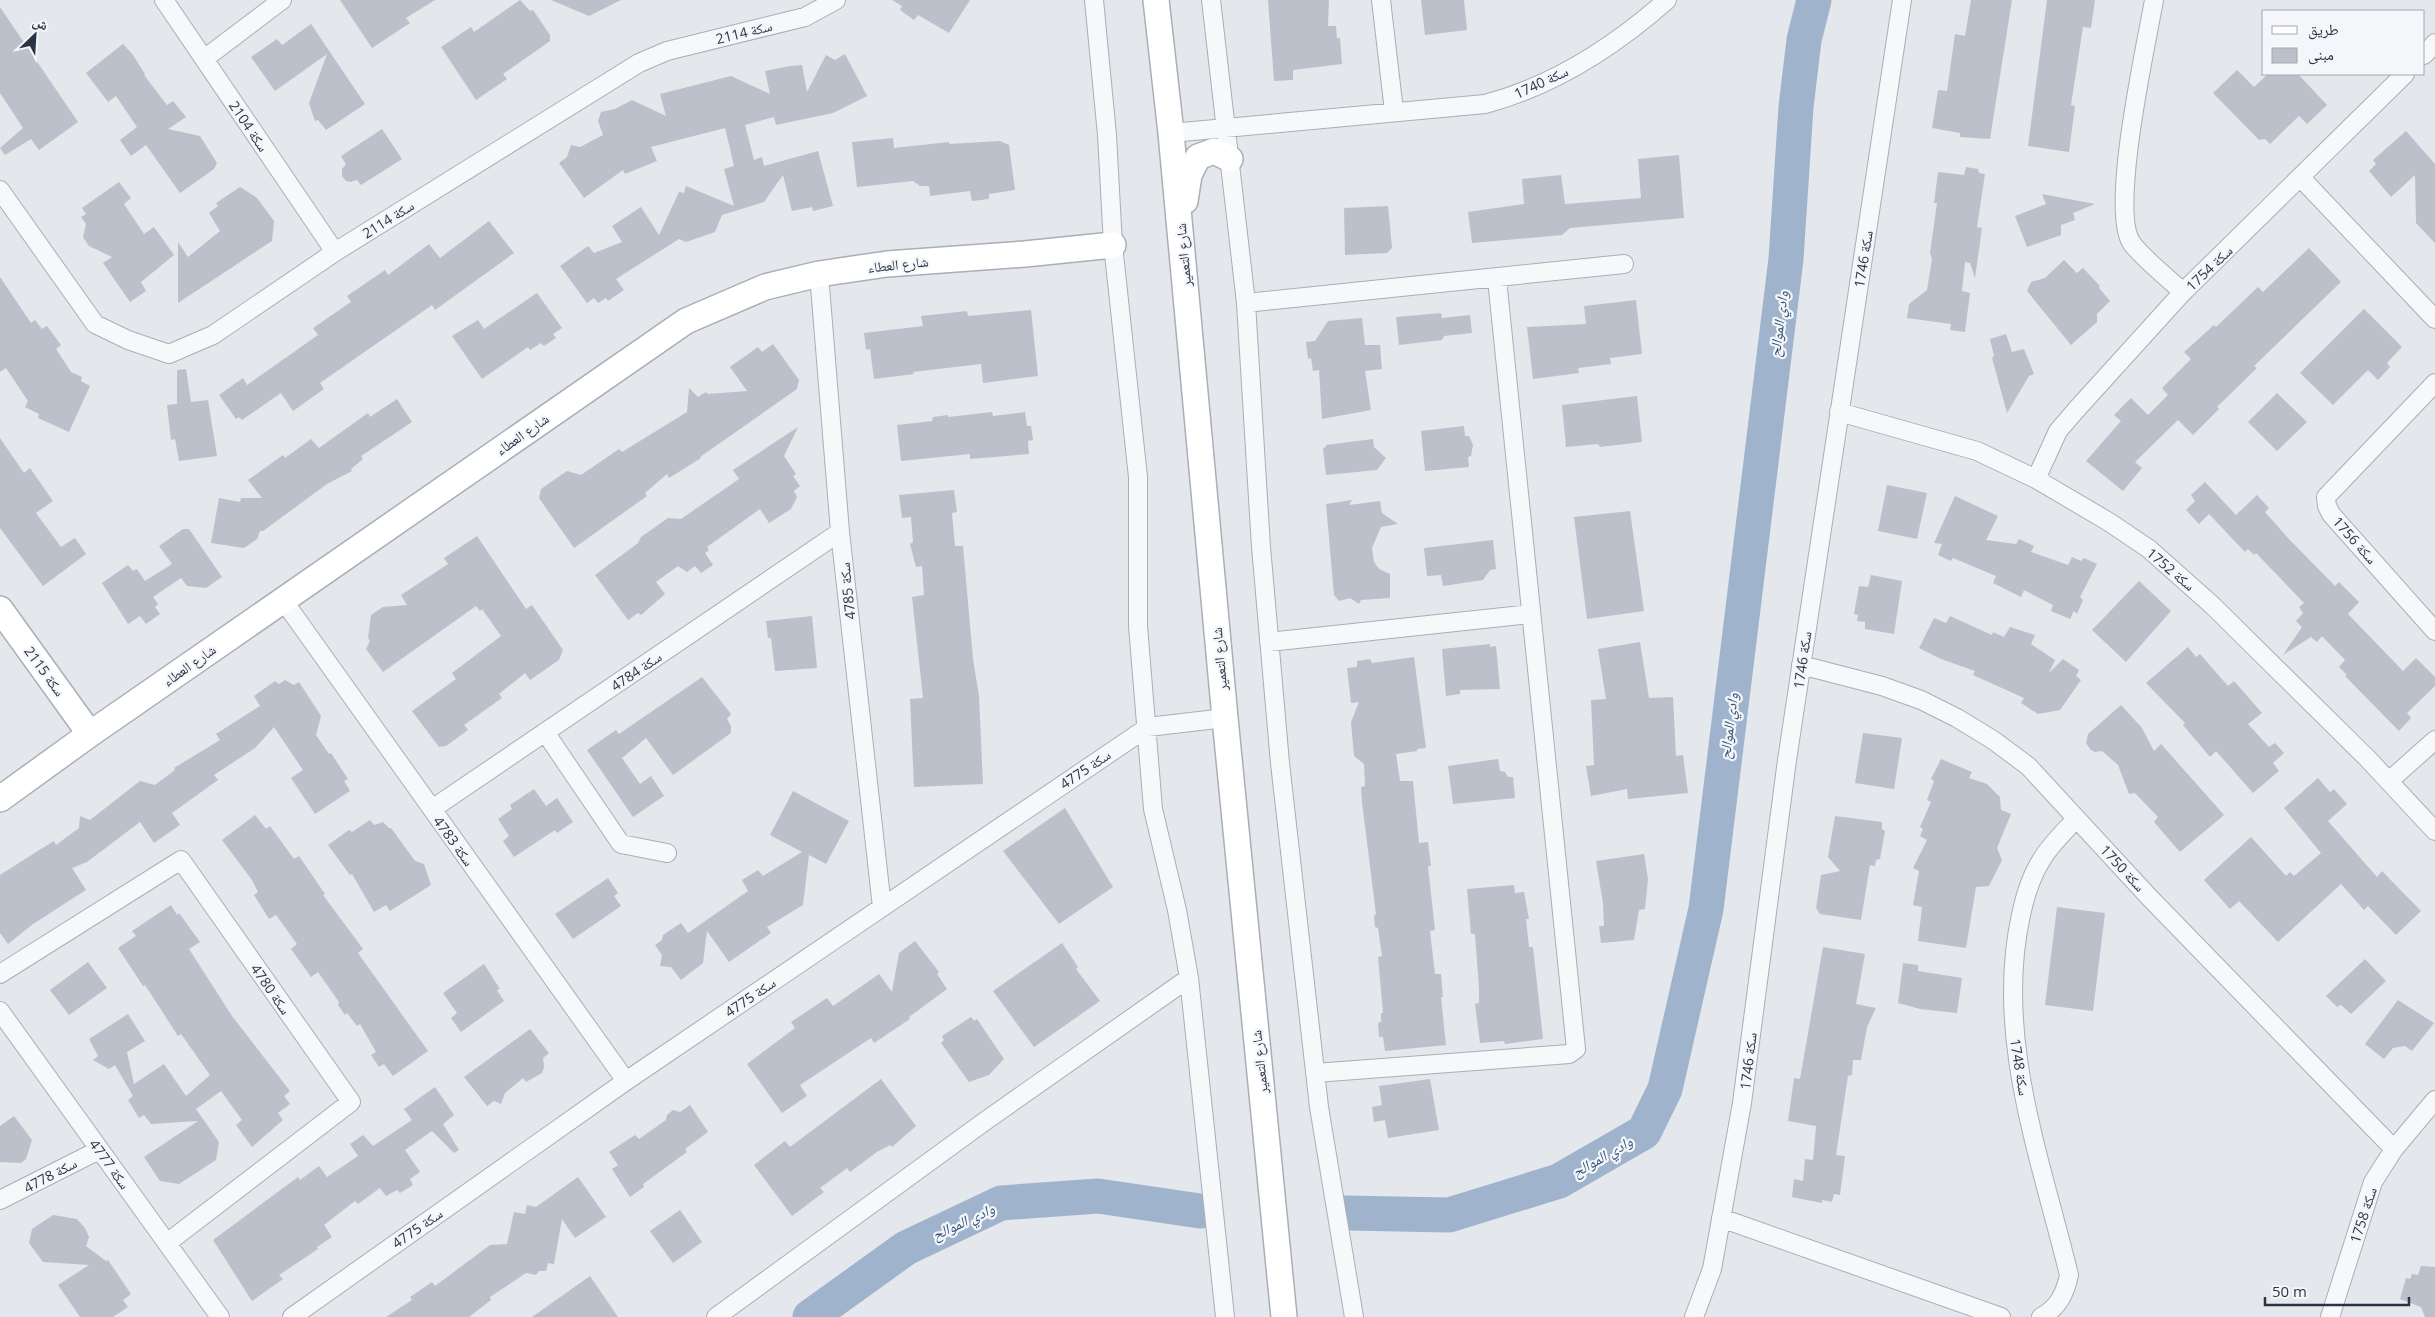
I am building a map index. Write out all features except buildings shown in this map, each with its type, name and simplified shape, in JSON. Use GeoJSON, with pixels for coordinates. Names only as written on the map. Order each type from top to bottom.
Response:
{"type":"FeatureCollection","features":[{"type":"Feature","properties":{"kind":"street","name":"سكة 2104"},"geometry":{"type":"LineString","coordinates":[[164,0],[335,252]]}},
{"type":"Feature","properties":{"kind":"street"},"geometry":{"type":"LineString","coordinates":[[204,59],[282,0]]}},
{"type":"Feature","properties":{"kind":"street","name":"سكة 2114"},"geometry":{"type":"LineString","coordinates":[[0,190],[95,324],[128,340],[169,354],[213,335],[335,252],[639,63],[667,51],[805,17],[836,0]]}},
{"type":"Feature","properties":{"kind":"street"},"geometry":{"type":"LineString","coordinates":[[1094,0],[1107,135],[1113,245],[1138,477],[1138,626],[1154,809],[1177,910],[1189,978],[1224,1317]]}},
{"type":"Feature","properties":{"kind":"street","name":"شارع التعمير"},"geometry":{"type":"LineString","coordinates":[[1156,0],[1180,223],[1225,718],[1284,1317]]}},
{"type":"Feature","properties":{"kind":"street"},"geometry":{"type":"LineString","coordinates":[[1211,0],[1246,303],[1261,547],[1280,763],[1315,1073],[1354,1317]]}},
{"type":"Feature","properties":{"kind":"street"},"geometry":{"type":"LineString","coordinates":[[1381,0],[1394,112]]}},
{"type":"Feature","properties":{"kind":"street","name":"سكة 1740"},"geometry":{"type":"LineString","coordinates":[[1171,133],[1485,104],[1533,89],[1557,77],[1619,38],[1667,0]]}},
{"type":"Feature","properties":{"kind":"street","name":"سكة 1746"},"geometry":{"type":"LineString","coordinates":[[1694,1317],[1712,1269],[1742,1103],[1801,665],[1902,0]]}},
{"type":"Feature","properties":{"kind":"street"},"geometry":{"type":"LineString","coordinates":[[2154,0],[2132,128],[2123,204],[2125,222],[2131,242],[2183,292]]}},
{"type":"Feature","properties":{"kind":"street"},"geometry":{"type":"LineString","coordinates":[[2425,54],[2435,44]]}},
{"type":"Feature","properties":{"kind":"street","name":"سكة 1754"},"geometry":{"type":"LineString","coordinates":[[2036,479],[2058,431],[2183,292],[2301,178],[2403,75]]}},
{"type":"Feature","properties":{"kind":"street"},"geometry":{"type":"LineString","coordinates":[[1180,223],[1187,196],[1189,175],[1198,157],[1214,151],[1230,159]]}},
{"type":"Feature","properties":{"kind":"street"},"geometry":{"type":"LineString","coordinates":[[2301,178],[2435,319]]}},
{"type":"Feature","properties":{"kind":"street","name":"شارع العطاء"},"geometry":{"type":"LineString","coordinates":[[0,799],[90,734],[686,321],[765,287],[819,274],[886,264],[1025,254],[1113,245]]}},
{"type":"Feature","properties":{"kind":"street"},"geometry":{"type":"LineString","coordinates":[[1246,303],[1497,279],[1624,264]]}},
{"type":"Feature","properties":{"kind":"street","name":"سكة 4785"},"geometry":{"type":"LineString","coordinates":[[819,274],[840,532],[882,907]]}},
{"type":"Feature","properties":{"kind":"street"},"geometry":{"type":"LineString","coordinates":[[1315,1073],[1569,1054],[1576,1049],[1497,279]]}},
{"type":"Feature","properties":{"kind":"street","name":"سكة 1756"},"geometry":{"type":"LineString","coordinates":[[2435,384],[2326,497],[2327,506],[2331,514],[2435,631]]}},
{"type":"Feature","properties":{"kind":"street","name":"سكة 1752"},"geometry":{"type":"LineString","coordinates":[[1839,412],[1977,451],[2036,479],[2108,522],[2148,549],[2182,576],[2389,781],[2435,831]]}},
{"type":"Feature","properties":{"kind":"street","name":"سكة 4784"},"geometry":{"type":"LineString","coordinates":[[432,809],[840,532]]}},
{"type":"Feature","properties":{"kind":"street","name":"سكة 4783"},"geometry":{"type":"LineString","coordinates":[[283,600],[626,1081]]}},
{"type":"Feature","properties":{"kind":"street","name":"سكة 2115"},"geometry":{"type":"LineString","coordinates":[[0,608],[90,734]]}},
{"type":"Feature","properties":{"kind":"street"},"geometry":{"type":"LineString","coordinates":[[1269,642],[1532,614]]}},
{"type":"Feature","properties":{"kind":"street","name":"سكة 1750"},"geometry":{"type":"LineString","coordinates":[[1801,665],[1882,686],[1921,700],[1957,718],[1994,740],[2028,766],[2076,819],[2394,1149]]}},
{"type":"Feature","properties":{"kind":"street","name":"سكة 4775"},"geometry":{"type":"LineString","coordinates":[[292,1317],[626,1081],[1148,727],[1225,718]]}},
{"type":"Feature","properties":{"kind":"street"},"geometry":{"type":"LineString","coordinates":[[545,732],[621,844],[667,853]]}},
{"type":"Feature","properties":{"kind":"street"},"geometry":{"type":"LineString","coordinates":[[2389,781],[2435,740]]}},
{"type":"Feature","properties":{"kind":"street","name":"سكة 1748"},"geometry":{"type":"LineString","coordinates":[[2041,1317],[2055,1308],[2065,1292],[2069,1276],[2024,1098],[2015,1033],[2012,978],[2016,935],[2026,893],[2041,860],[2056,840],[2076,819]]}},
{"type":"Feature","properties":{"kind":"street","name":"سكة 4780"},"geometry":{"type":"LineString","coordinates":[[0,974],[181,860],[351,1102],[167,1243]]}},
{"type":"Feature","properties":{"kind":"street"},"geometry":{"type":"LineString","coordinates":[[716,1317],[988,1119],[1189,978]]}},
{"type":"Feature","properties":{"kind":"street","name":"سكة 4777"},"geometry":{"type":"LineString","coordinates":[[0,1011],[220,1317]]}},
{"type":"Feature","properties":{"kind":"street","name":"سكة 1758"},"geometry":{"type":"LineString","coordinates":[[2330,1317],[2373,1182],[2394,1149],[2435,1100]]}},
{"type":"Feature","properties":{"kind":"street","name":"سكة 4778"},"geometry":{"type":"LineString","coordinates":[[0,1200],[100,1150]]}},
{"type":"Feature","properties":{"kind":"street"},"geometry":{"type":"LineString","coordinates":[[1721,1218],[2001,1317]]}},
{"type":"Feature","properties":{"kind":"waterway","name":"وادي الموالح"},"geometry":{"type":"LineString","coordinates":[[1347,1213],[1449,1215],[1559,1181],[1644,1132],[1665,1089],[1706,909],[1786,259],[1796,107],[1804,40],[1814,0]]}},
{"type":"Feature","properties":{"kind":"waterway","name":"وادي الموالح"},"geometry":{"type":"LineString","coordinates":[[810,1317],[906,1248],[1001,1203],[1098,1196],[1200,1211]]}}]}
